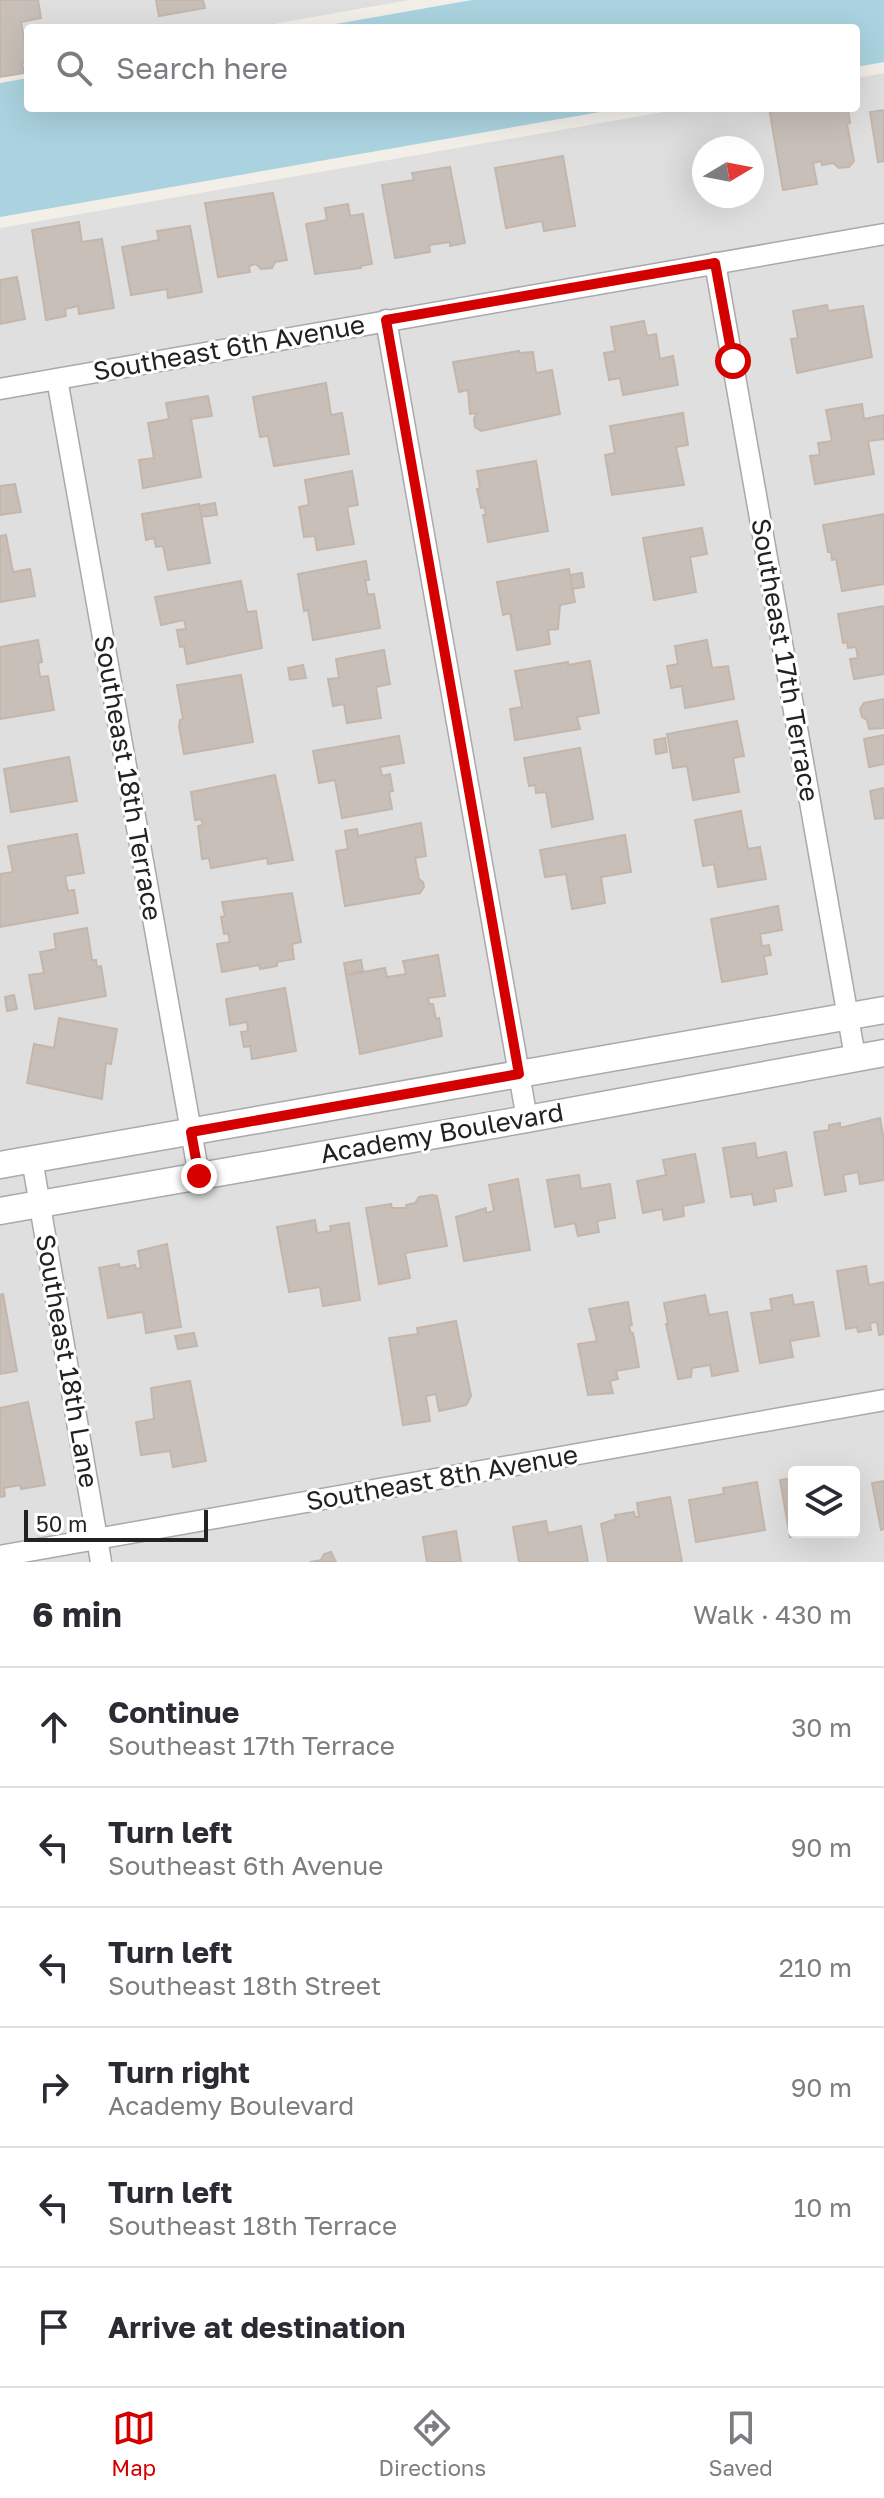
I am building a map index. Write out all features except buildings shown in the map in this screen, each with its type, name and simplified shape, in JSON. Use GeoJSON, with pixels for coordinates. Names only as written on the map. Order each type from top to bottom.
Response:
{"type":"FeatureCollection","features":[{"type":"Feature","properties":{"kind":"street","name":"Southeast 6th Avenue"},"geometry":{"type":"LineString","coordinates":[[0,389],[884,234]]}},
{"type":"Feature","properties":{"kind":"street","name":"Southeast 17th Terrace"},"geometry":{"type":"LineString","coordinates":[[715,263],[855,1057]]}},
{"type":"Feature","properties":{"kind":"street"},"geometry":{"type":"LineString","coordinates":[[386,320],[527,1119]]}},
{"type":"Feature","properties":{"kind":"street","name":"Southeast 18th Terrace"},"geometry":{"type":"LineString","coordinates":[[57,379],[199,1176]]}},
{"type":"Feature","properties":{"kind":"street","name":"Academy Boulevard"},"geometry":{"type":"LineString","coordinates":[[0,1165],[884,1010]]}},
{"type":"Feature","properties":{"kind":"street","name":"Academy Boulevard"},"geometry":{"type":"LineString","coordinates":[[0,1211],[884,1053]]}},
{"type":"Feature","properties":{"kind":"street","name":"Southeast 18th Lane"},"geometry":{"type":"LineString","coordinates":[[32,1159],[101,1562]]}},
{"type":"Feature","properties":{"kind":"street","name":"Southeast 8th Avenue"},"geometry":{"type":"LineString","coordinates":[[0,1556],[884,1400]]}},
{"type":"Feature","properties":{"kind":"shaded area"},"geometry":{"type":"Polygon","coordinates":[[[0,0],[409,0],[274,24],[24,24],[24,68],[0,72],[0,0]]]}},
{"type":"Feature","properties":{"kind":"shaded area"},"geometry":{"type":"Polygon","coordinates":[[[884,73],[884,997],[0,1152],[0,228],[663,112],[860,112],[860,77],[884,73]]]}},
{"type":"Feature","properties":{"kind":"shaded area"},"geometry":{"type":"Polygon","coordinates":[[[884,1023],[884,1040],[0,1198],[0,1178],[884,1023]]]}},
{"type":"Feature","properties":{"kind":"shaded area"},"geometry":{"type":"Polygon","coordinates":[[[884,1065],[884,1562],[0,1562],[0,1224],[884,1065]]]}},
{"type":"Feature","properties":{"kind":"water"},"geometry":{"type":"Polygon","coordinates":[[[472,0],[884,0],[884,62],[860,66],[860,24],[336,24],[472,0]]]}},
{"type":"Feature","properties":{"kind":"water"},"geometry":{"type":"Polygon","coordinates":[[[24,79],[24,112],[600,112],[0,217],[0,83],[24,79]]]}},
{"type":"Feature","properties":{"kind":"route"},"geometry":{"type":"LineString","coordinates":[[199,1176],[191,1132],[519,1074],[386,320],[715,263],[733,361]]}}]}
